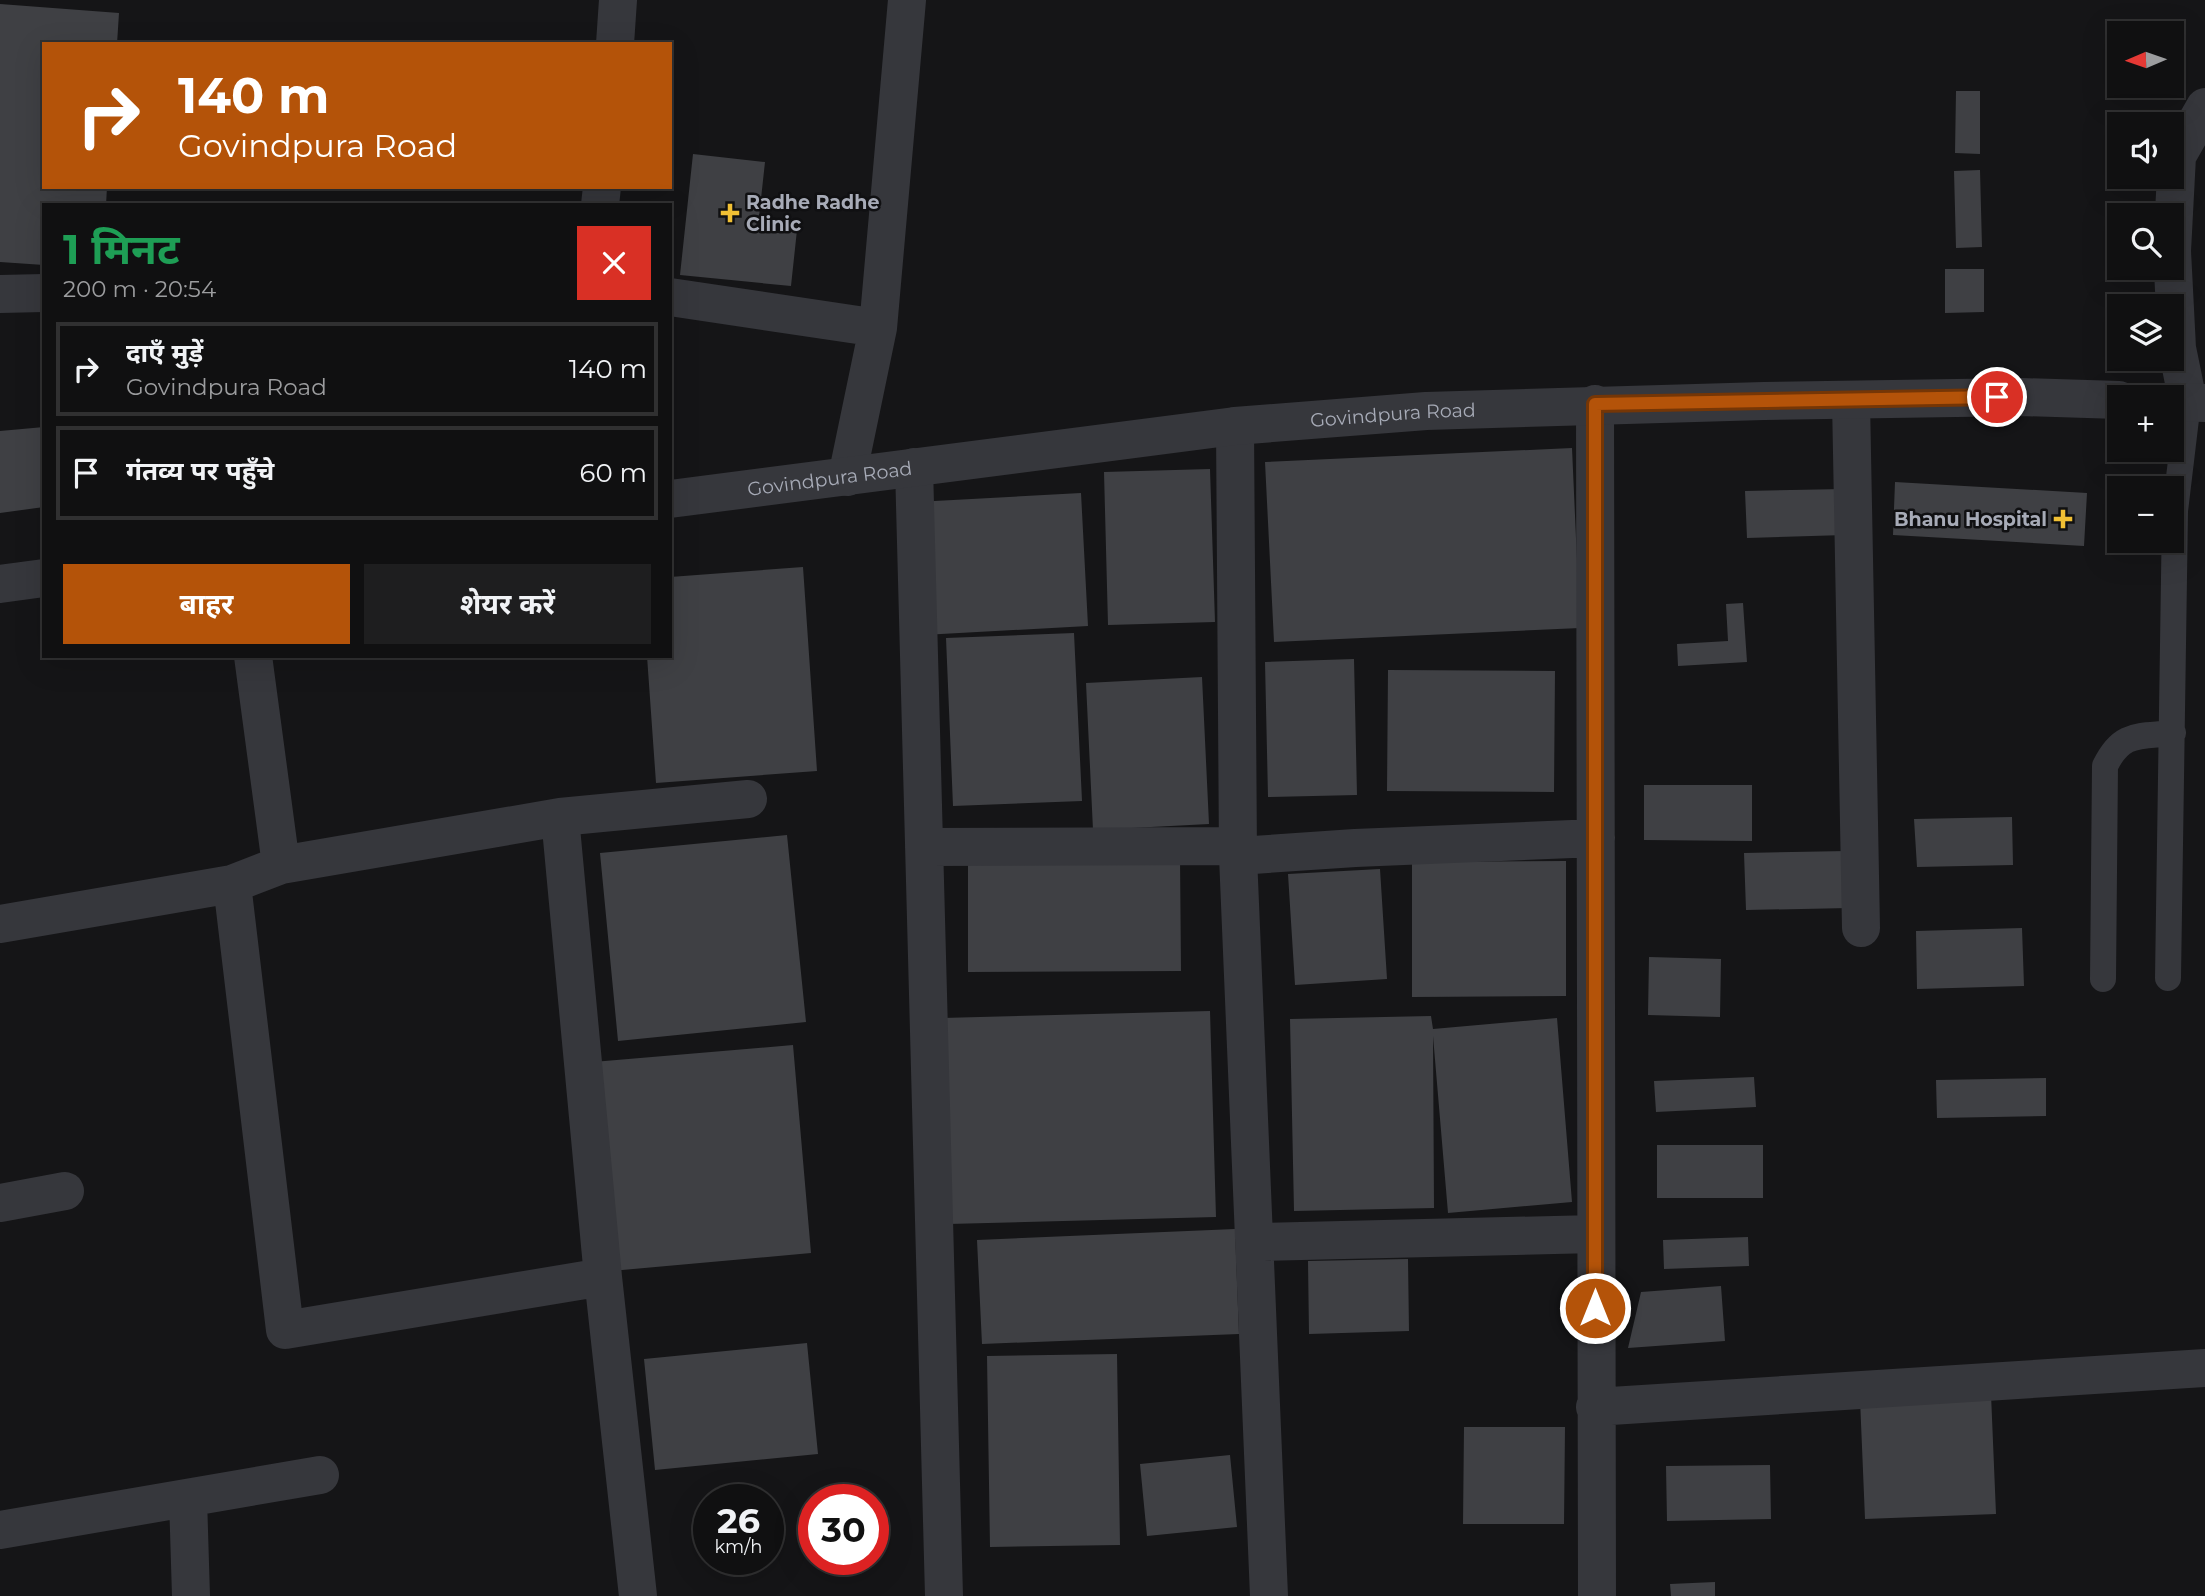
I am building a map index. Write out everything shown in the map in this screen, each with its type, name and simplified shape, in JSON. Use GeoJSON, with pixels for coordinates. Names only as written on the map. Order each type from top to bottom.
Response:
{"type":"FeatureCollection","features":[{"type":"Feature","properties":{"kind":"street"},"geometry":{"type":"LineString","coordinates":[[614,42],[618,0]]}},
{"type":"Feature","properties":{"kind":"street"},"geometry":{"type":"LineString","coordinates":[[847,477],[878,328],[907,0]]}},
{"type":"Feature","properties":{"kind":"street"},"geometry":{"type":"LineString","coordinates":[[2188,402],[2177,348],[2172,251],[2177,156],[2205,107]]}},
{"type":"Feature","properties":{"kind":"street"},"geometry":{"type":"LineString","coordinates":[[0,295],[42,293]]}},
{"type":"Feature","properties":{"kind":"street"},"geometry":{"type":"LineString","coordinates":[[672,297],[878,328]]}},
{"type":"Feature","properties":{"kind":"street","name":"Govindpura Road"},"geometry":{"type":"LineString","coordinates":[[672,499],[1235,426],[1426,411],[1595,404],[2021,397],[2107,400]]}},
{"type":"Feature","properties":{"kind":"street"},"geometry":{"type":"LineString","coordinates":[[1851,400],[1861,928]]}},
{"type":"Feature","properties":{"kind":"street"},"geometry":{"type":"LineString","coordinates":[[1595,404],[1597,1596]]}},
{"type":"Feature","properties":{"kind":"street"},"geometry":{"type":"LineString","coordinates":[[1235,426],[1238,851],[1269,1596]]}},
{"type":"Feature","properties":{"kind":"street"},"geometry":{"type":"LineString","coordinates":[[914,467],[944,1596]]}},
{"type":"Feature","properties":{"kind":"street"},"geometry":{"type":"LineString","coordinates":[[0,584],[42,578]]}},
{"type":"Feature","properties":{"kind":"street"},"geometry":{"type":"LineString","coordinates":[[253,658],[281,864]]}},
{"type":"Feature","properties":{"kind":"street"},"geometry":{"type":"LineString","coordinates":[[0,924],[232,884],[281,864],[560,817],[748,799]]}},
{"type":"Feature","properties":{"kind":"street"},"geometry":{"type":"LineString","coordinates":[[560,817],[603,1277],[638,1596]]}},
{"type":"Feature","properties":{"kind":"street"},"geometry":{"type":"LineString","coordinates":[[924,847],[1238,851],[1595,838]]}},
{"type":"Feature","properties":{"kind":"street"},"geometry":{"type":"LineString","coordinates":[[232,884],[285,1330],[603,1277]]}},
{"type":"Feature","properties":{"kind":"street"},"geometry":{"type":"LineString","coordinates":[[0,1203],[65,1191]]}},
{"type":"Feature","properties":{"kind":"street"},"geometry":{"type":"LineString","coordinates":[[1255,1242],[1595,1234]]}},
{"type":"Feature","properties":{"kind":"street"},"geometry":{"type":"LineString","coordinates":[[1595,1406],[2205,1368]]}},
{"type":"Feature","properties":{"kind":"street"},"geometry":{"type":"LineString","coordinates":[[0,1530],[320,1475]]}},
{"type":"Feature","properties":{"kind":"street"},"geometry":{"type":"LineString","coordinates":[[188,1498],[191,1596]]}},
{"type":"Feature","properties":{"kind":"lane"},"geometry":{"type":"LineString","coordinates":[[2168,978],[2175,510],[2188,402]]}},
{"type":"Feature","properties":{"kind":"lane"},"geometry":{"type":"LineString","coordinates":[[2103,979],[2105,765],[2113,748],[2127,738],[2173,733]]}},
{"type":"Feature","properties":{"kind":"building"},"geometry":{"type":"Polygon","coordinates":[[[0,4],[119,13],[117,42],[42,42],[42,189],[107,189],[106,203],[42,203],[42,265],[0,262],[0,4]]]}},
{"type":"Feature","properties":{"kind":"building"},"geometry":{"type":"Polygon","coordinates":[[[1956,91],[1980,91],[1980,154],[1955,153],[1956,91]]]}},
{"type":"Feature","properties":{"kind":"building"},"geometry":{"type":"Polygon","coordinates":[[[693,154],[765,162],[758,226],[797,230],[791,286],[680,275],[693,154]]]}},
{"type":"Feature","properties":{"kind":"building"},"geometry":{"type":"Polygon","coordinates":[[[1980,170],[1982,247],[1956,248],[1954,171],[1980,170]]]}},
{"type":"Feature","properties":{"kind":"building"},"geometry":{"type":"Polygon","coordinates":[[[1945,269],[1984,269],[1984,312],[1945,313],[1945,269]]]}},
{"type":"Feature","properties":{"kind":"building"},"geometry":{"type":"Polygon","coordinates":[[[42,427],[42,507],[0,513],[0,431],[42,427]]]}},
{"type":"Feature","properties":{"kind":"building"},"geometry":{"type":"Polygon","coordinates":[[[1572,448],[1580,628],[1274,642],[1265,462],[1572,448]]]}},
{"type":"Feature","properties":{"kind":"building"},"geometry":{"type":"Polygon","coordinates":[[[1210,469],[1215,622],[1108,625],[1104,472],[1210,469]]]}},
{"type":"Feature","properties":{"kind":"building"},"geometry":{"type":"Polygon","coordinates":[[[1895,482],[2087,493],[2084,546],[1893,535],[1895,482]]]}},
{"type":"Feature","properties":{"kind":"building"},"geometry":{"type":"Polygon","coordinates":[[[1844,489],[1845,535],[1747,538],[1745,491],[1844,489]]]}},
{"type":"Feature","properties":{"kind":"building"},"geometry":{"type":"Polygon","coordinates":[[[1081,493],[1088,626],[923,635],[916,502],[1081,493]]]}},
{"type":"Feature","properties":{"kind":"building"},"geometry":{"type":"Polygon","coordinates":[[[803,567],[817,771],[656,783],[647,658],[672,658],[672,577],[803,567]]]}},
{"type":"Feature","properties":{"kind":"building"},"geometry":{"type":"Polygon","coordinates":[[[1743,603],[1747,662],[1678,666],[1677,644],[1728,641],[1726,604],[1743,603]]]}},
{"type":"Feature","properties":{"kind":"building"},"geometry":{"type":"Polygon","coordinates":[[[1074,633],[1082,801],[953,806],[946,638],[1074,633]]]}},
{"type":"Feature","properties":{"kind":"building"},"geometry":{"type":"Polygon","coordinates":[[[1354,659],[1357,795],[1268,797],[1265,662],[1354,659]]]}},
{"type":"Feature","properties":{"kind":"building"},"geometry":{"type":"Polygon","coordinates":[[[1388,670],[1555,671],[1554,792],[1387,791],[1388,670]]]}},
{"type":"Feature","properties":{"kind":"building"},"geometry":{"type":"Polygon","coordinates":[[[1202,677],[1209,824],[1093,830],[1086,683],[1202,677]]]}},
{"type":"Feature","properties":{"kind":"building"},"geometry":{"type":"Polygon","coordinates":[[[1644,785],[1752,785],[1752,841],[1644,840],[1644,785]]]}},
{"type":"Feature","properties":{"kind":"building"},"geometry":{"type":"Polygon","coordinates":[[[2012,817],[2013,865],[1917,867],[1914,819],[2012,817]]]}},
{"type":"Feature","properties":{"kind":"building"},"geometry":{"type":"Polygon","coordinates":[[[787,835],[806,1022],[618,1041],[600,853],[787,835]]]}},
{"type":"Feature","properties":{"kind":"building"},"geometry":{"type":"Polygon","coordinates":[[[1847,851],[1849,908],[1746,910],[1744,853],[1847,851]]]}},
{"type":"Feature","properties":{"kind":"building"},"geometry":{"type":"Polygon","coordinates":[[[1180,857],[1181,971],[968,972],[968,859],[1180,857]]]}},
{"type":"Feature","properties":{"kind":"building"},"geometry":{"type":"Polygon","coordinates":[[[1566,861],[1566,996],[1412,997],[1412,862],[1566,861]]]}},
{"type":"Feature","properties":{"kind":"building"},"geometry":{"type":"Polygon","coordinates":[[[1380,869],[1387,979],[1295,985],[1288,874],[1380,869]]]}},
{"type":"Feature","properties":{"kind":"building"},"geometry":{"type":"Polygon","coordinates":[[[2022,928],[2024,986],[1917,989],[1916,931],[2022,928]]]}},
{"type":"Feature","properties":{"kind":"building"},"geometry":{"type":"Polygon","coordinates":[[[1649,957],[1721,959],[1720,1017],[1648,1015],[1649,957]]]}},
{"type":"Feature","properties":{"kind":"building"},"geometry":{"type":"Polygon","coordinates":[[[1210,1011],[1216,1217],[948,1224],[942,1018],[1210,1011]]]}},
{"type":"Feature","properties":{"kind":"building"},"geometry":{"type":"Polygon","coordinates":[[[1431,1016],[1433,1029],[1557,1018],[1572,1202],[1448,1213],[1433,1036],[1434,1208],[1294,1211],[1290,1019],[1431,1016]]]}},
{"type":"Feature","properties":{"kind":"building"},"geometry":{"type":"Polygon","coordinates":[[[793,1045],[811,1253],[611,1271],[593,1062],[793,1045]]]}},
{"type":"Feature","properties":{"kind":"building"},"geometry":{"type":"Polygon","coordinates":[[[1754,1077],[1756,1107],[1656,1112],[1654,1081],[1754,1077]]]}},
{"type":"Feature","properties":{"kind":"building"},"geometry":{"type":"Polygon","coordinates":[[[2046,1078],[2046,1116],[1937,1118],[1936,1080],[2046,1078]]]}},
{"type":"Feature","properties":{"kind":"building"},"geometry":{"type":"Polygon","coordinates":[[[1657,1145],[1763,1145],[1763,1198],[1657,1198],[1657,1145]]]}},
{"type":"Feature","properties":{"kind":"building"},"geometry":{"type":"Polygon","coordinates":[[[1235,1229],[1239,1334],[982,1344],[977,1240],[1235,1229]]]}},
{"type":"Feature","properties":{"kind":"building"},"geometry":{"type":"Polygon","coordinates":[[[1748,1237],[1749,1266],[1664,1269],[1663,1240],[1748,1237]]]}},
{"type":"Feature","properties":{"kind":"building"},"geometry":{"type":"Polygon","coordinates":[[[1408,1259],[1409,1331],[1309,1334],[1308,1261],[1408,1259]]]}},
{"type":"Feature","properties":{"kind":"building"},"geometry":{"type":"Polygon","coordinates":[[[1721,1286],[1725,1341],[1628,1348],[1641,1292],[1721,1286]]]}},
{"type":"Feature","properties":{"kind":"building"},"geometry":{"type":"Polygon","coordinates":[[[807,1343],[818,1454],[655,1470],[644,1359],[807,1343]]]}},
{"type":"Feature","properties":{"kind":"building"},"geometry":{"type":"Polygon","coordinates":[[[1117,1354],[1120,1545],[990,1547],[987,1356],[1117,1354]]]}},
{"type":"Feature","properties":{"kind":"building"},"geometry":{"type":"Polygon","coordinates":[[[1991,1394],[1996,1514],[1865,1519],[1860,1399],[1991,1394]]]}},
{"type":"Feature","properties":{"kind":"building"},"geometry":{"type":"Polygon","coordinates":[[[1464,1427],[1565,1427],[1564,1524],[1463,1524],[1464,1427]]]}},
{"type":"Feature","properties":{"kind":"building"},"geometry":{"type":"Polygon","coordinates":[[[1230,1455],[1237,1527],[1147,1536],[1140,1464],[1230,1455]]]}},
{"type":"Feature","properties":{"kind":"building"},"geometry":{"type":"Polygon","coordinates":[[[1770,1465],[1771,1519],[1667,1521],[1666,1466],[1770,1465]]]}},
{"type":"Feature","properties":{"kind":"building"},"geometry":{"type":"Polygon","coordinates":[[[1715,1582],[1715,1596],[1671,1596],[1670,1584],[1715,1582]]]}},
{"type":"Feature","properties":{"kind":"place","name":"Radhe Radhe Clinic"},"geometry":{"type":"Point","coordinates":[730,213]}},
{"type":"Feature","properties":{"kind":"place","name":"Bhanu Hospital"},"geometry":{"type":"Point","coordinates":[2063,519]}},
{"type":"Feature","properties":{"kind":"route"},"geometry":{"type":"LineString","coordinates":[[1595,1308],[1595,404],[1997,397]]}}]}
